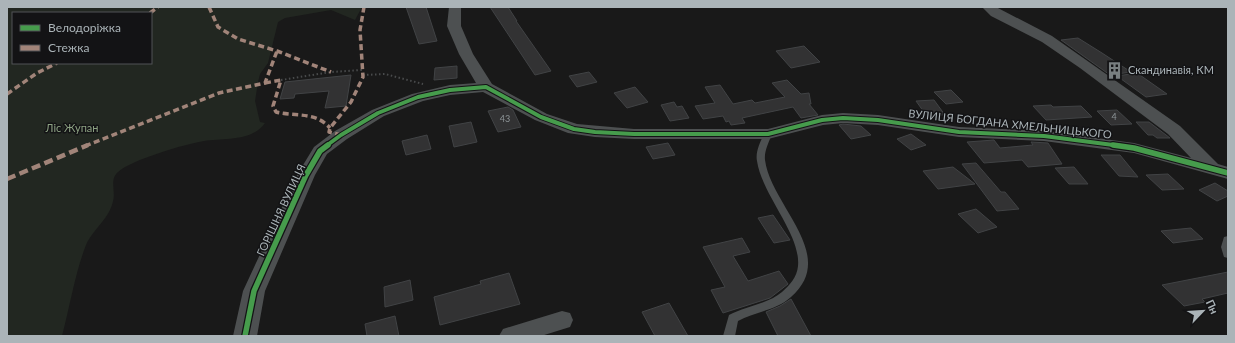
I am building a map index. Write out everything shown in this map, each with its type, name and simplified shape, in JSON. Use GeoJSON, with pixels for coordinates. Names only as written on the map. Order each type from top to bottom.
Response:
{"type":"FeatureCollection","features":[{"type":"Feature","properties":{"kind":"street"},"geometry":{"type":"LineString","coordinates":[[455,7],[454,26],[466,54],[486,87]]}},
{"type":"Feature","properties":{"kind":"street"},"geometry":{"type":"LineString","coordinates":[[988,7],[996,13],[1046,39],[1085,65],[1174,130],[1211,167]]}},
{"type":"Feature","properties":{"kind":"street","name":"ГОРІШНЯ ВУЛИЦЯ"},"geometry":{"type":"LineString","coordinates":[[245,336],[254,291],[306,175],[320,151],[341,135],[378,113],[418,97],[450,90],[486,87]]}},
{"type":"Feature","properties":{"kind":"street","name":"ВУЛИЦЯ БОГДАНА ХМЕЛЬНИЦЬКОГО"},"geometry":{"type":"LineString","coordinates":[[486,87],[541,116],[574,129],[634,134],[768,134],[822,120],[843,118],[878,120],[959,132],[1044,136],[1134,148],[1211,167],[1228,173]]}},
{"type":"Feature","properties":{"kind":"street"},"geometry":{"type":"LineString","coordinates":[[511,336],[562,320]]}},
{"type":"Feature","properties":{"kind":"lane"},"geometry":{"type":"LineString","coordinates":[[729,336],[733,318],[786,295],[796,286],[804,270],[802,248],[780,208],[761,160],[768,134]]}},
{"type":"Feature","properties":{"kind":"lane"},"geometry":{"type":"LineString","coordinates":[[1228,240],[1226,247],[1228,254]]}},
{"type":"Feature","properties":{"kind":"path"},"geometry":{"type":"LineString","coordinates":[[281,80],[331,72],[362,70]]}},
{"type":"Feature","properties":{"kind":"path"},"geometry":{"type":"LineString","coordinates":[[363,75],[385,74],[450,90]]}},
{"type":"Feature","properties":{"kind":"green space","name":"Ліс Жупан"},"geometry":{"type":"Polygon","coordinates":[[[7,7],[362,7],[355,20],[331,10],[285,18],[278,22],[268,63],[260,74],[258,82],[255,101],[260,122],[265,123],[259,129],[253,133],[237,138],[204,141],[184,145],[134,163],[125,167],[115,175],[113,182],[114,197],[111,207],[86,245],[76,278],[62,336],[7,336],[7,7]]]}},
{"type":"Feature","properties":{"kind":"building"},"geometry":{"type":"Polygon","coordinates":[[[406,7],[426,7],[437,41],[419,44],[406,7]]]}},
{"type":"Feature","properties":{"kind":"building"},"geometry":{"type":"Polygon","coordinates":[[[490,7],[508,7],[551,71],[535,75],[490,7]]]}},
{"type":"Feature","properties":{"kind":"building"},"geometry":{"type":"Polygon","coordinates":[[[1078,38],[1131,72],[1110,75],[1061,40],[1078,38]]]}},
{"type":"Feature","properties":{"kind":"building"},"geometry":{"type":"Polygon","coordinates":[[[804,46],[820,62],[791,68],[776,51],[804,46]]]}},
{"type":"Feature","properties":{"kind":"building"},"geometry":{"type":"Polygon","coordinates":[[[457,66],[457,78],[434,80],[435,68],[457,66]]]}},
{"type":"Feature","properties":{"kind":"building"},"geometry":{"type":"Polygon","coordinates":[[[589,72],[597,82],[577,87],[569,76],[589,72]]]}},
{"type":"Feature","properties":{"kind":"building"},"geometry":{"type":"Polygon","coordinates":[[[1137,73],[1167,94],[1146,97],[1117,76],[1137,73]]]}},
{"type":"Feature","properties":{"kind":"building"},"geometry":{"type":"Polygon","coordinates":[[[351,75],[346,106],[325,108],[329,91],[295,94],[294,98],[280,99],[285,82],[351,75]]]}},
{"type":"Feature","properties":{"kind":"building"},"geometry":{"type":"Polygon","coordinates":[[[787,80],[801,94],[809,93],[811,104],[809,104],[818,115],[801,118],[793,107],[742,118],[745,123],[731,125],[729,121],[726,122],[723,116],[703,119],[695,106],[715,103],[705,87],[720,85],[733,104],[752,100],[755,103],[785,97],[772,83],[787,80]]]}},
{"type":"Feature","properties":{"kind":"building"},"geometry":{"type":"Polygon","coordinates":[[[635,87],[648,102],[627,108],[614,93],[635,87]]]}},
{"type":"Feature","properties":{"kind":"building"},"geometry":{"type":"Polygon","coordinates":[[[951,90],[963,102],[946,104],[934,92],[951,90]]]}},
{"type":"Feature","properties":{"kind":"building"},"geometry":{"type":"Polygon","coordinates":[[[934,100],[945,115],[926,115],[916,101],[934,100]]]}},
{"type":"Feature","properties":{"kind":"building"},"geometry":{"type":"Polygon","coordinates":[[[674,102],[677,107],[682,106],[689,118],[670,121],[661,105],[674,102]]]}},
{"type":"Feature","properties":{"kind":"building"},"geometry":{"type":"Polygon","coordinates":[[[1051,105],[1053,107],[1081,106],[1092,117],[1046,120],[1033,106],[1051,105]]]}},
{"type":"Feature","properties":{"kind":"building"},"geometry":{"type":"Polygon","coordinates":[[[508,107],[513,110],[521,127],[498,132],[488,111],[508,107]]]}},
{"type":"Feature","properties":{"kind":"building"},"geometry":{"type":"Polygon","coordinates":[[[1117,110],[1132,124],[1111,125],[1097,111],[1117,110]]]}},
{"type":"Feature","properties":{"kind":"building"},"geometry":{"type":"Polygon","coordinates":[[[471,122],[477,142],[454,147],[449,126],[471,122]]]}},
{"type":"Feature","properties":{"kind":"building"},"geometry":{"type":"Polygon","coordinates":[[[1136,122],[1149,122],[1170,138],[1157,138],[1153,135],[1148,135],[1136,122]]]}},
{"type":"Feature","properties":{"kind":"building"},"geometry":{"type":"Polygon","coordinates":[[[839,125],[861,126],[871,135],[851,139],[839,125]]]}},
{"type":"Feature","properties":{"kind":"building"},"geometry":{"type":"Polygon","coordinates":[[[911,134],[926,145],[911,150],[897,139],[911,134]]]}},
{"type":"Feature","properties":{"kind":"building"},"geometry":{"type":"Polygon","coordinates":[[[427,135],[431,149],[406,155],[402,141],[427,135]]]}},
{"type":"Feature","properties":{"kind":"building"},"geometry":{"type":"Polygon","coordinates":[[[994,140],[1000,148],[1033,145],[1031,142],[1048,143],[1062,164],[1028,167],[1022,160],[984,163],[967,142],[994,140]]]}},
{"type":"Feature","properties":{"kind":"building"},"geometry":{"type":"Polygon","coordinates":[[[668,143],[675,155],[653,159],[646,147],[668,143]]]}},
{"type":"Feature","properties":{"kind":"building"},"geometry":{"type":"Polygon","coordinates":[[[1101,155],[1120,155],[1138,177],[1119,176],[1101,155]]]}},
{"type":"Feature","properties":{"kind":"building"},"geometry":{"type":"Polygon","coordinates":[[[976,163],[1001,192],[1005,192],[1019,209],[997,211],[962,164],[976,163]]]}},
{"type":"Feature","properties":{"kind":"building"},"geometry":{"type":"Polygon","coordinates":[[[953,167],[975,184],[938,189],[923,171],[953,167]]]}},
{"type":"Feature","properties":{"kind":"building"},"geometry":{"type":"Polygon","coordinates":[[[1074,167],[1088,184],[1069,184],[1055,168],[1074,167]]]}},
{"type":"Feature","properties":{"kind":"building"},"geometry":{"type":"Polygon","coordinates":[[[1168,174],[1184,189],[1162,190],[1146,175],[1168,174]]]}},
{"type":"Feature","properties":{"kind":"building"},"geometry":{"type":"Polygon","coordinates":[[[1215,183],[1228,191],[1228,196],[1217,201],[1199,190],[1215,183]]]}},
{"type":"Feature","properties":{"kind":"building"},"geometry":{"type":"Polygon","coordinates":[[[976,209],[997,227],[978,233],[958,214],[976,209]]]}},
{"type":"Feature","properties":{"kind":"building"},"geometry":{"type":"Polygon","coordinates":[[[773,215],[790,240],[774,243],[758,218],[773,215]]]}},
{"type":"Feature","properties":{"kind":"building"},"geometry":{"type":"Polygon","coordinates":[[[1191,228],[1203,239],[1173,243],[1161,231],[1191,228]]]}},
{"type":"Feature","properties":{"kind":"building"},"geometry":{"type":"Polygon","coordinates":[[[742,238],[750,252],[733,256],[748,281],[779,271],[788,284],[770,298],[723,313],[711,290],[725,287],[703,247],[742,238]]]}},
{"type":"Feature","properties":{"kind":"building"},"geometry":{"type":"Polygon","coordinates":[[[1228,272],[1228,293],[1202,299],[1205,302],[1184,306],[1162,285],[1228,272]]]}},
{"type":"Feature","properties":{"kind":"building"},"geometry":{"type":"Polygon","coordinates":[[[509,273],[520,304],[440,325],[434,297],[481,284],[480,281],[509,273]]]}},
{"type":"Feature","properties":{"kind":"building"},"geometry":{"type":"Polygon","coordinates":[[[410,280],[413,300],[385,307],[384,287],[410,280]]]}},
{"type":"Feature","properties":{"kind":"building"},"geometry":{"type":"Polygon","coordinates":[[[791,299],[811,336],[778,336],[766,312],[791,299]]]}},
{"type":"Feature","properties":{"kind":"building"},"geometry":{"type":"Polygon","coordinates":[[[669,303],[688,336],[655,336],[642,312],[669,303]]]}},
{"type":"Feature","properties":{"kind":"building"},"geometry":{"type":"Polygon","coordinates":[[[395,316],[399,336],[367,336],[365,324],[395,316]]]}},
{"type":"Feature","properties":{"kind":"marked path"},"geometry":{"type":"LineString","coordinates":[[151,12],[158,7]]}},
{"type":"Feature","properties":{"kind":"marked path"},"geometry":{"type":"LineString","coordinates":[[209,7],[218,27],[238,39],[277,51],[331,72]]}},
{"type":"Feature","properties":{"kind":"marked path"},"geometry":{"type":"LineString","coordinates":[[341,135],[329,132],[330,128],[351,102],[363,77],[360,30],[364,7]]}},
{"type":"Feature","properties":{"kind":"marked path"},"geometry":{"type":"LineString","coordinates":[[7,179],[160,115],[219,93],[265,83],[277,51]]}},
{"type":"Feature","properties":{"kind":"marked path"},"geometry":{"type":"LineString","coordinates":[[7,94],[37,73],[55,64]]}},
{"type":"Feature","properties":{"kind":"marked path"},"geometry":{"type":"LineString","coordinates":[[265,83],[281,80],[273,106],[276,112],[319,118],[330,128]]}},
{"type":"Feature","properties":{"kind":"cycle path"},"geometry":{"type":"LineString","coordinates":[[245,336],[254,291],[306,175],[320,151],[341,135],[378,113],[418,97],[450,90],[486,87],[541,117],[574,129],[595,132],[634,134],[768,134],[822,120],[843,118],[878,120],[959,132],[1044,136],[1134,148],[1228,173]]}},
{"type":"Feature","properties":{"kind":"place","name":"Скандинавія, КМ"},"geometry":{"type":"Point","coordinates":[1115,70]}}]}
